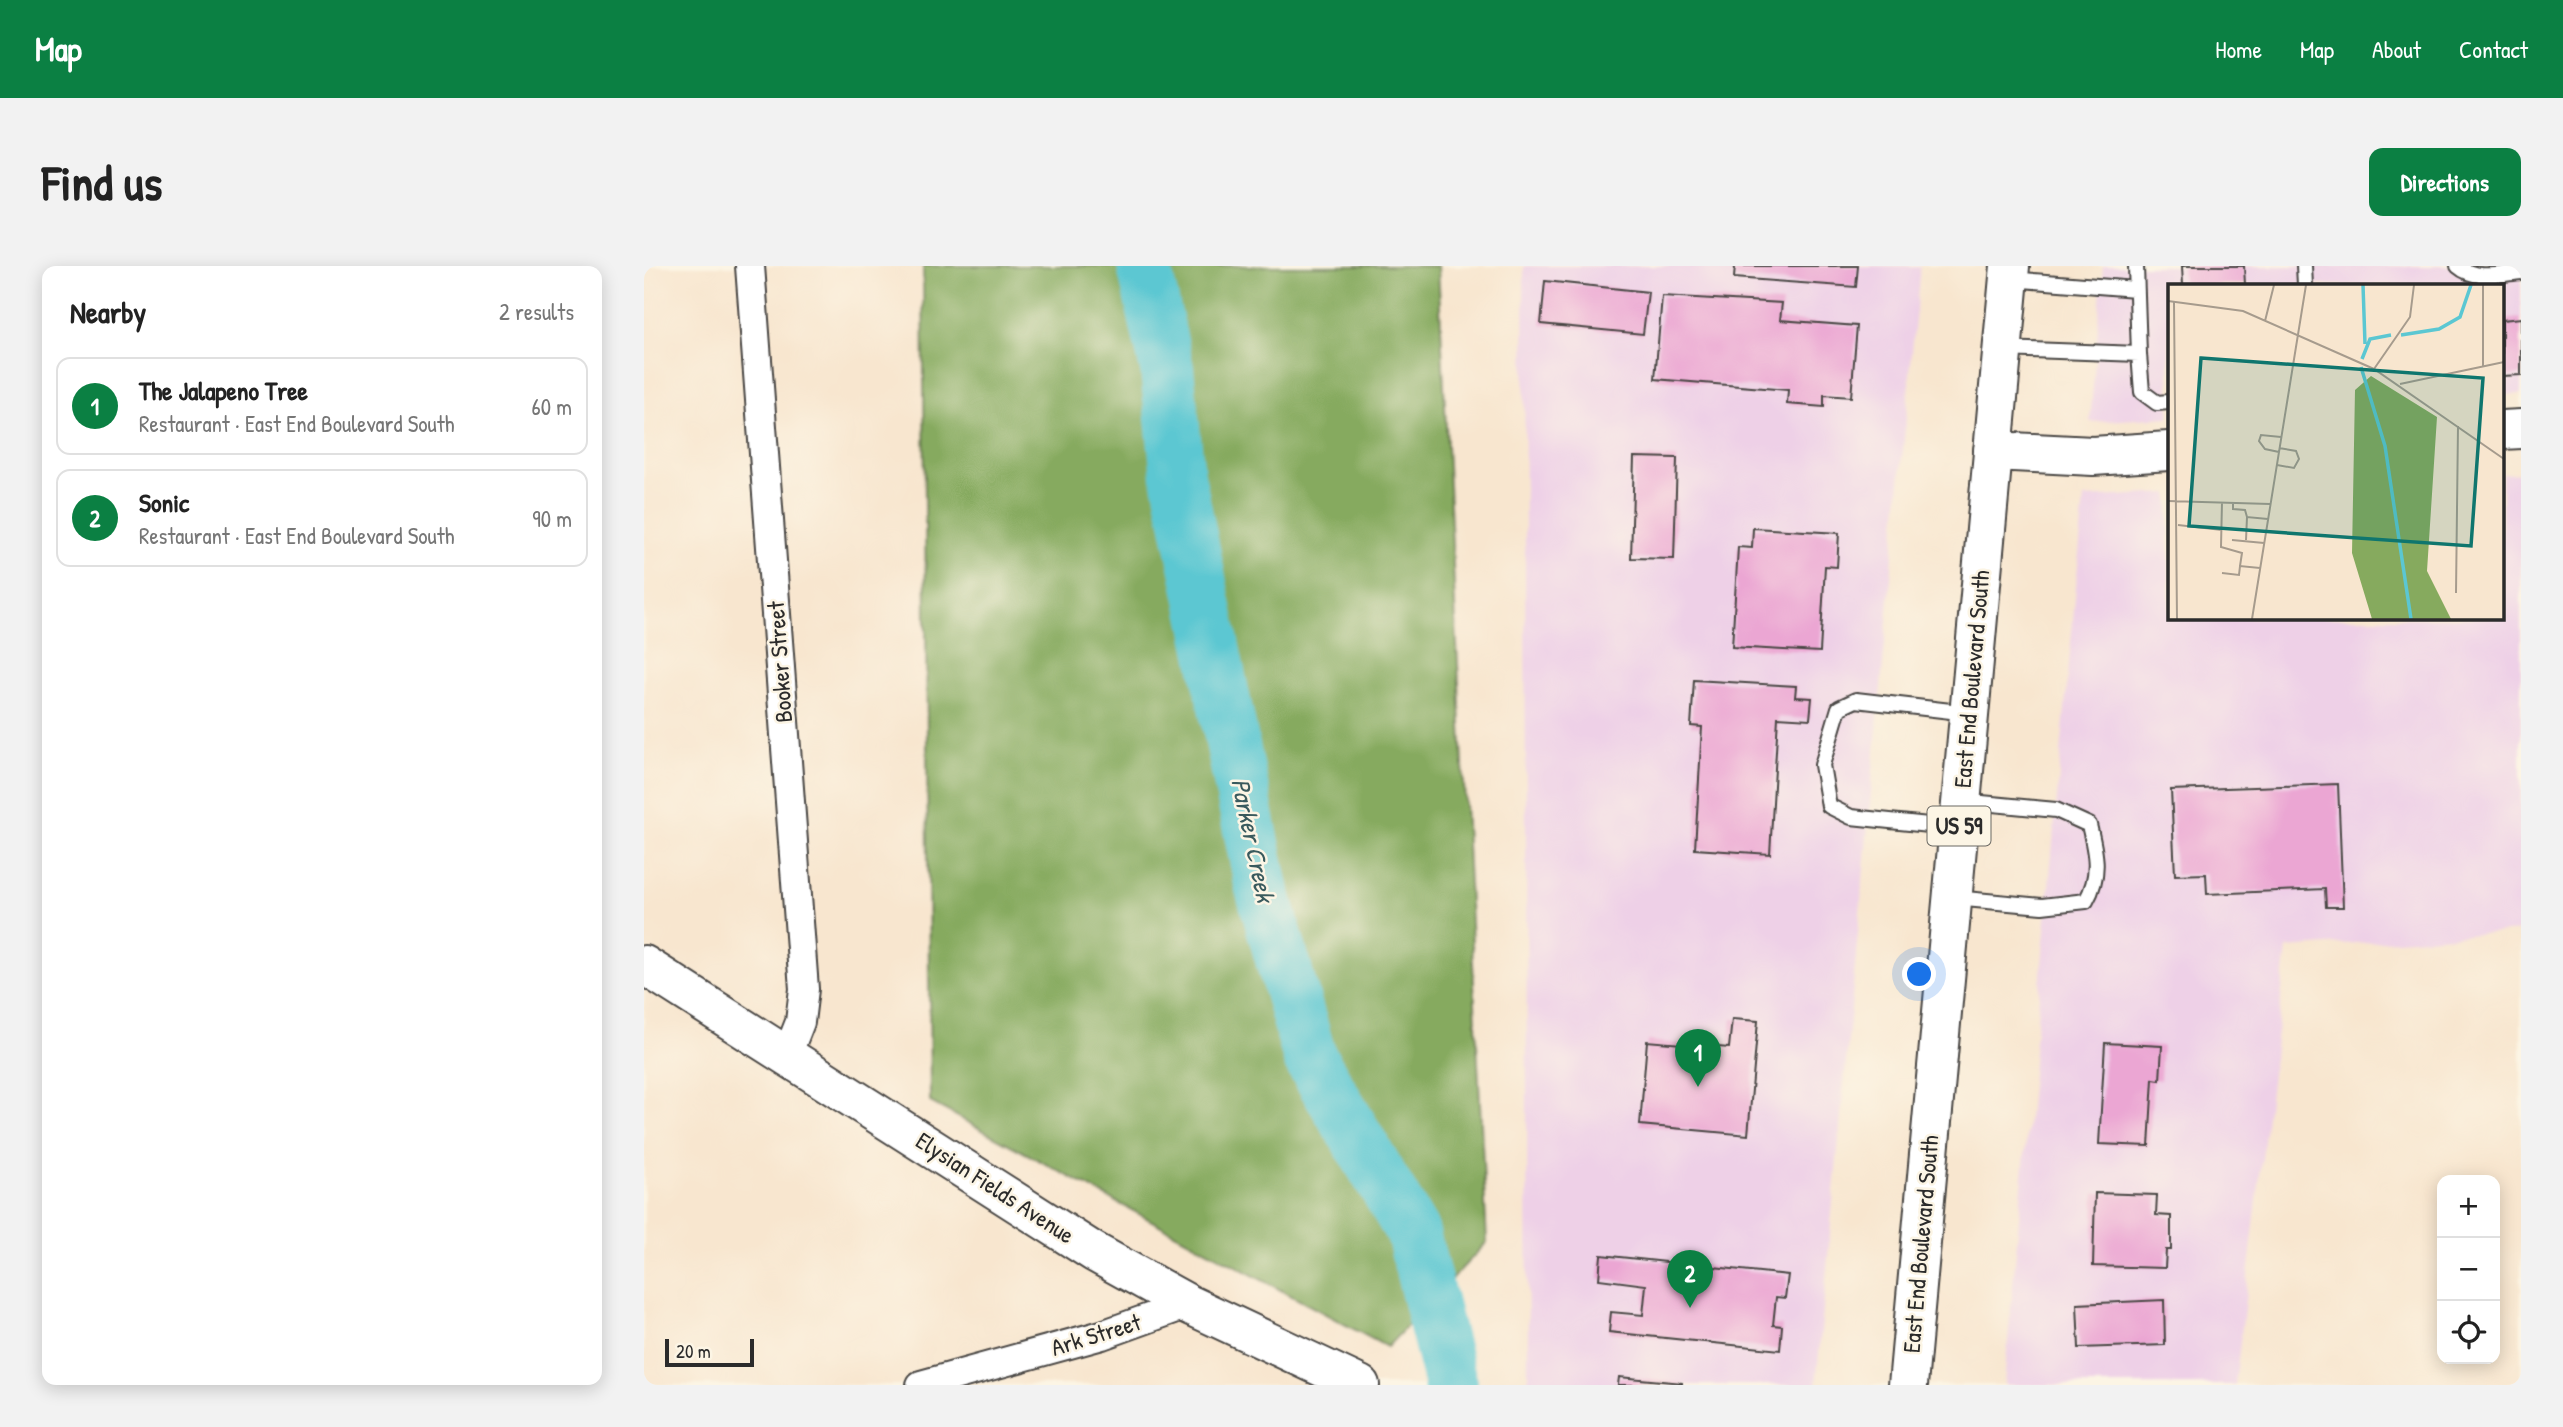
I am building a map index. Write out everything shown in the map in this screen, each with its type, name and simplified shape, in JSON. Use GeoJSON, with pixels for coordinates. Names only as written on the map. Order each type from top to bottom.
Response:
{"type":"FeatureCollection","features":[{"type":"Feature","properties":{"kind":"main road","name":"East End Boulevard South"},"geometry":{"type":"LineString","coordinates":[[1908,1385],[2010,273]]}},
{"type":"Feature","properties":{"kind":"main road"},"geometry":{"type":"LineString","coordinates":[[1993,451],[2093,456],[2168,451]]}},
{"type":"Feature","properties":{"kind":"main road","name":"Elysian Fields Avenue"},"geometry":{"type":"LineString","coordinates":[[644,965],[1094,1252],[1188,1304],[1360,1385]]}},
{"type":"Feature","properties":{"kind":"street","name":"Booker Street"},"geometry":{"type":"LineString","coordinates":[[750,266],[804,989],[800,1022],[787,1055]]}},
{"type":"Feature","properties":{"kind":"street","name":"Ark Street"},"geometry":{"type":"LineString","coordinates":[[921,1385],[1102,1335],[1188,1304]]}},
{"type":"Feature","properties":{"kind":"lane"},"geometry":{"type":"LineString","coordinates":[[2136,266],[2143,392],[2157,402],[2168,402]]}},
{"type":"Feature","properties":{"kind":"lane"},"geometry":{"type":"LineString","coordinates":[[2304,266],[2305,284]]}},
{"type":"Feature","properties":{"kind":"lane"},"geometry":{"type":"LineString","coordinates":[[2458,266],[2465,272],[2480,275],[2521,272]]}},
{"type":"Feature","properties":{"kind":"lane"},"geometry":{"type":"LineString","coordinates":[[2010,273],[2136,289]]}},
{"type":"Feature","properties":{"kind":"lane"},"geometry":{"type":"LineString","coordinates":[[2003,349],[2139,354]]}},
{"type":"Feature","properties":{"kind":"lane"},"geometry":{"type":"LineString","coordinates":[[1952,898],[2042,906],[2086,901],[2094,887],[2098,860],[2089,825],[2056,810],[1851,817],[1829,806],[1822,765],[1839,708],[1856,700],[1969,713]]}},
{"type":"Feature","properties":{"kind":"shaded area"},"geometry":{"type":"Polygon","coordinates":[[[1524,266],[1920,266],[1816,1385],[1528,1385],[1524,266]]]}},
{"type":"Feature","properties":{"kind":"shaded area"},"geometry":{"type":"Polygon","coordinates":[[[2103,266],[2521,266],[2521,394],[2504,395],[2504,284],[2168,284],[2168,417],[2090,422],[2103,266]]]}},
{"type":"Feature","properties":{"kind":"shaded area"},"geometry":{"type":"Polygon","coordinates":[[[2521,473],[2521,931],[2287,948],[2235,1385],[2004,1385],[2084,498],[2168,493],[2168,620],[2504,620],[2504,474],[2521,473]]]}},
{"type":"Feature","properties":{"kind":"green space"},"geometry":{"type":"Polygon","coordinates":[[[923,266],[1438,266],[1487,1242],[1387,1347],[930,1102],[923,266]]]}},
{"type":"Feature","properties":{"kind":"building"},"geometry":{"type":"Polygon","coordinates":[[[1735,266],[1858,266],[1856,287],[1734,278],[1735,266]]]}},
{"type":"Feature","properties":{"kind":"building"},"geometry":{"type":"Polygon","coordinates":[[[2182,266],[2244,266],[2245,284],[2183,284],[2182,266]]]}},
{"type":"Feature","properties":{"kind":"building"},"geometry":{"type":"Polygon","coordinates":[[[1545,281],[1648,292],[1643,334],[1541,324],[1545,281]]]}},
{"type":"Feature","properties":{"kind":"building"},"geometry":{"type":"Polygon","coordinates":[[[1662,296],[1782,303],[1780,320],[1857,326],[1851,397],[1824,395],[1824,407],[1787,404],[1788,390],[1655,379],[1662,296]]]}},
{"type":"Feature","properties":{"kind":"building"},"geometry":{"type":"Polygon","coordinates":[[[2521,318],[2521,375],[2504,376],[2504,320],[2521,318]]]}},
{"type":"Feature","properties":{"kind":"building"},"geometry":{"type":"Polygon","coordinates":[[[1634,457],[1677,458],[1674,559],[1631,558],[1634,457]]]}},
{"type":"Feature","properties":{"kind":"building"},"geometry":{"type":"Polygon","coordinates":[[[1753,528],[1839,533],[1837,567],[1825,566],[1820,652],[1732,647],[1738,547],[1752,548],[1753,528]]]}},
{"type":"Feature","properties":{"kind":"building"},"geometry":{"type":"Polygon","coordinates":[[[1694,680],[1796,686],[1795,697],[1812,698],[1810,719],[1778,717],[1770,854],[1695,849],[1702,727],[1691,726],[1694,680]]]}},
{"type":"Feature","properties":{"kind":"building"},"geometry":{"type":"Polygon","coordinates":[[[2338,784],[2343,907],[2326,907],[2325,889],[2207,894],[2206,874],[2175,875],[2171,790],[2338,784]]]}},
{"type":"Feature","properties":{"kind":"building"},"geometry":{"type":"Polygon","coordinates":[[[1732,1019],[1758,1021],[1748,1135],[1640,1125],[1647,1041],[1729,1048],[1732,1019]]]}},
{"type":"Feature","properties":{"kind":"building"},"geometry":{"type":"Polygon","coordinates":[[[2105,1043],[2162,1046],[2160,1080],[2153,1079],[2149,1146],[2099,1144],[2105,1043]]]}},
{"type":"Feature","properties":{"kind":"building"},"geometry":{"type":"Polygon","coordinates":[[[2095,1193],[2157,1195],[2156,1215],[2171,1216],[2171,1250],[2166,1250],[2165,1268],[2093,1266],[2095,1193]]]}},
{"type":"Feature","properties":{"kind":"building"},"geometry":{"type":"Polygon","coordinates":[[[1601,1255],[1788,1275],[1785,1298],[1776,1297],[1773,1325],[1782,1326],[1780,1350],[1609,1332],[1611,1312],[1643,1315],[1646,1285],[1599,1279],[1601,1255]]]}},
{"type":"Feature","properties":{"kind":"building"},"geometry":{"type":"Polygon","coordinates":[[[2164,1300],[2165,1345],[2079,1348],[2077,1304],[2164,1300]]]}},
{"type":"Feature","properties":{"kind":"building"},"geometry":{"type":"Polygon","coordinates":[[[1619,1377],[1682,1383],[1682,1385],[1618,1385],[1619,1377]]]}},
{"type":"Feature","properties":{"kind":"waterway","name":"Parker Creek"},"geometry":{"type":"LineString","coordinates":[[1144,266],[1167,369],[1178,476],[1262,888],[1310,1058],[1413,1233],[1451,1385]]}},
{"type":"Feature","properties":{"kind":"place","name":"The Jalapeno Tree"},"geometry":{"type":"Point","coordinates":[1698,1087]}},
{"type":"Feature","properties":{"kind":"place","name":"Sonic"},"geometry":{"type":"Point","coordinates":[1690,1308]}}]}
